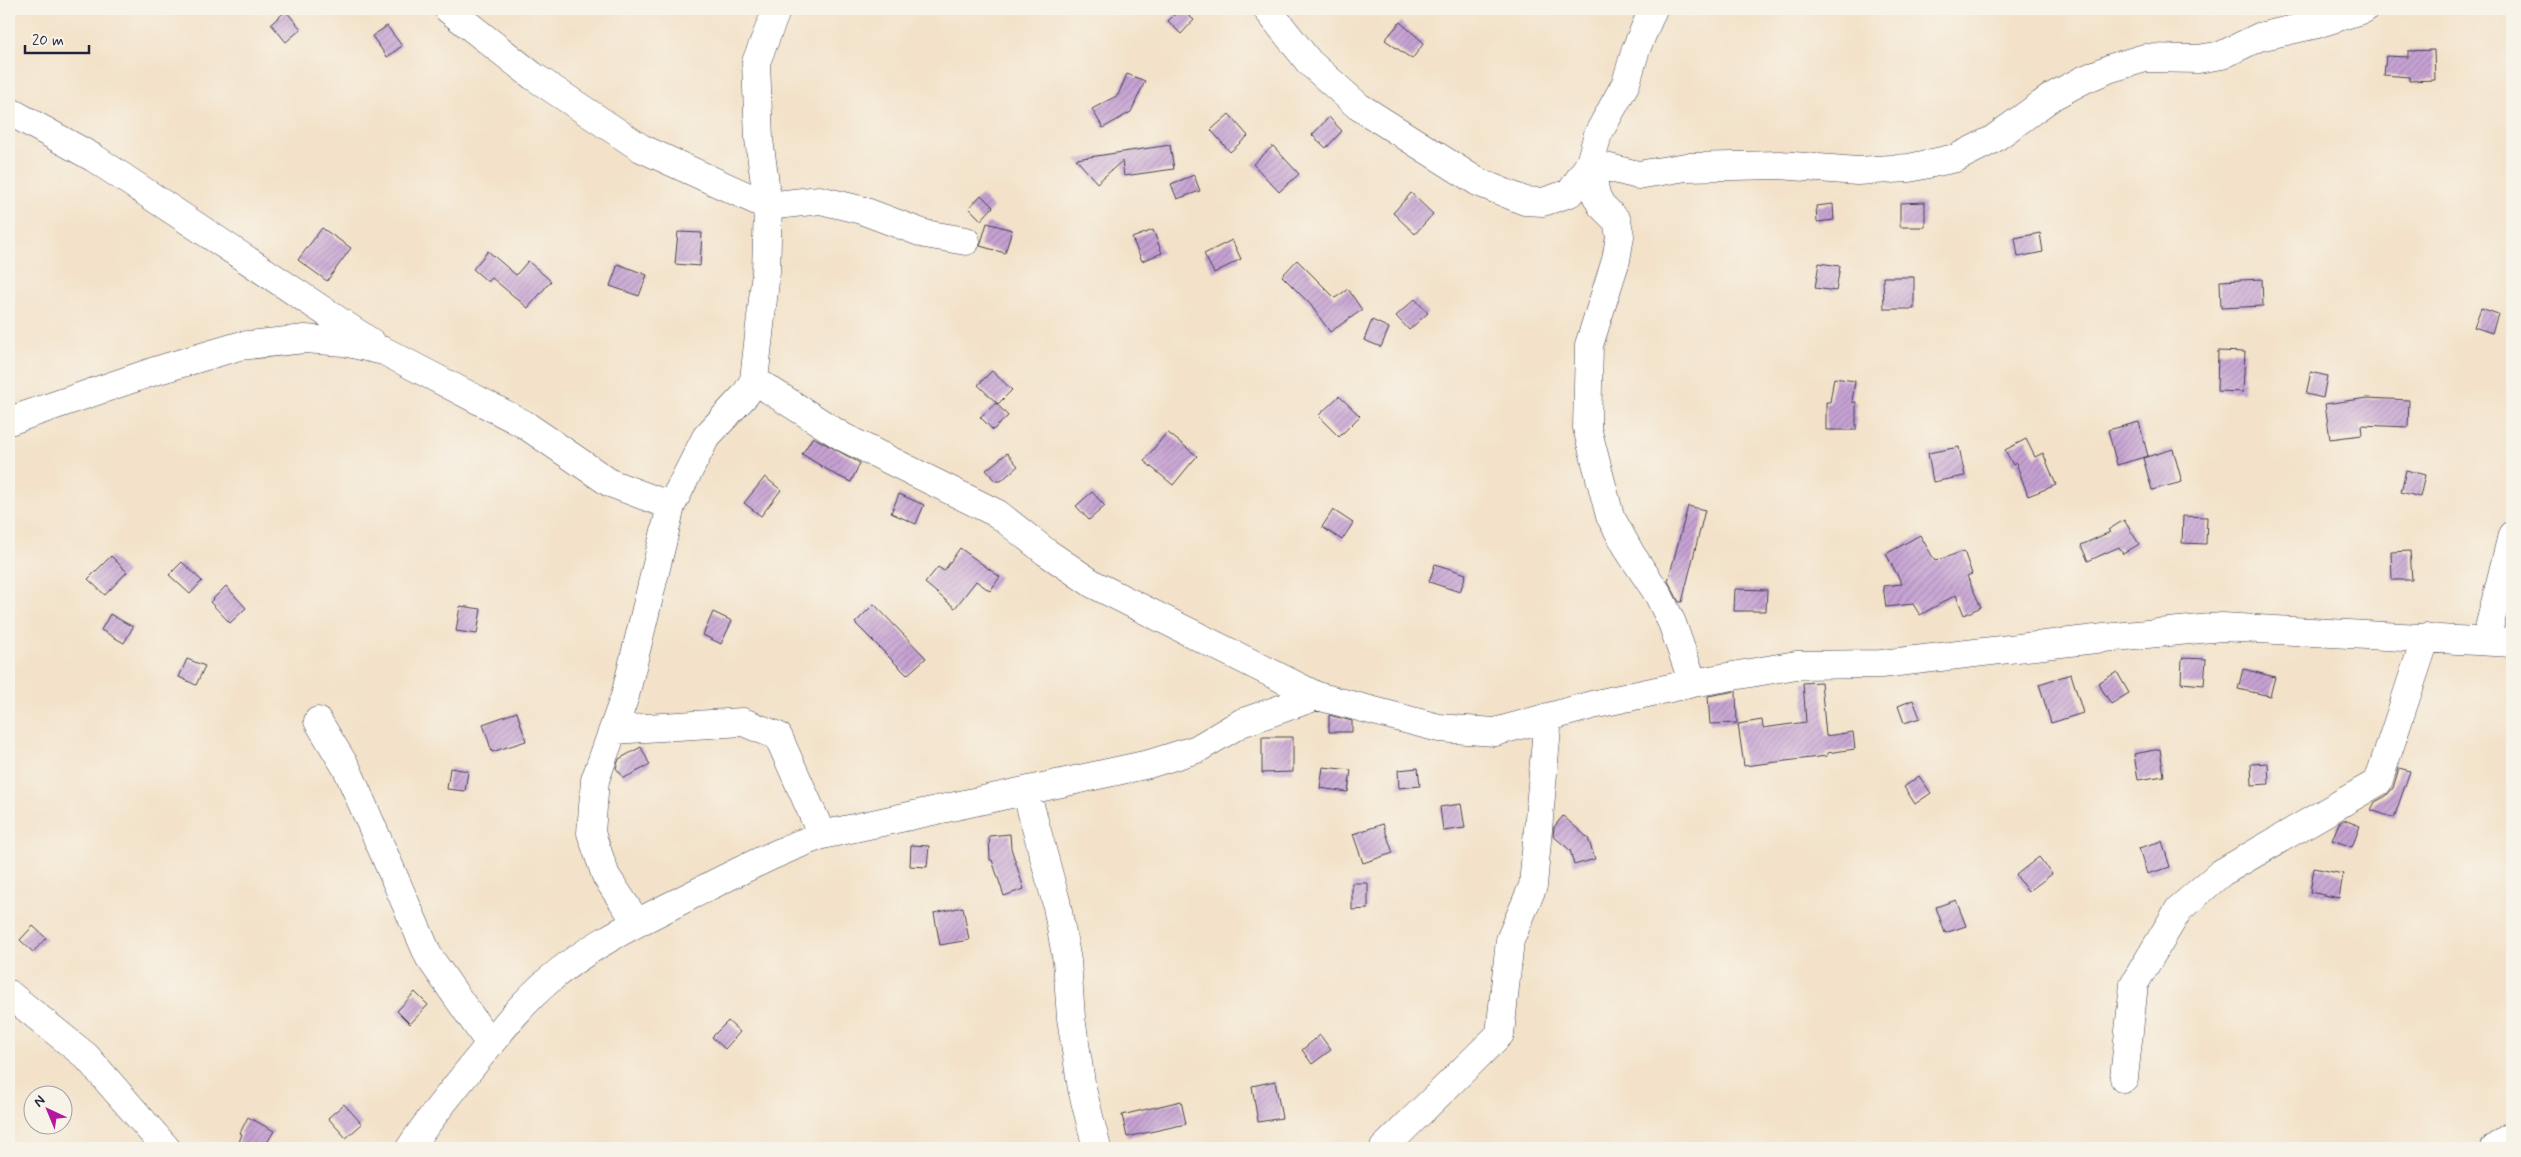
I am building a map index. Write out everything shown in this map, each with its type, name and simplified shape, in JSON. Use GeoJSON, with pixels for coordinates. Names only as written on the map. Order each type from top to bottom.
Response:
{"type":"FeatureCollection","features":[{"type":"Feature","properties":{"kind":"street"},"geometry":{"type":"LineString","coordinates":[[448,9],[534,76],[641,148],[768,206],[820,200],[860,210],[925,234],[966,241]]}},
{"type":"Feature","properties":{"kind":"street"},"geometry":{"type":"LineString","coordinates":[[637,923],[606,876],[591,833],[595,780],[625,696],[671,506],[706,437],[746,394],[754,380],[766,272],[768,206],[759,139],[756,62],[777,9]]}},
{"type":"Feature","properties":{"kind":"street"},"geometry":{"type":"LineString","coordinates":[[1267,9],[1309,62],[1358,106],[1478,182],[1525,201],[1543,202],[1570,193],[1590,163],[1598,134],[1626,84],[1636,49],[1653,9]]}},
{"type":"Feature","properties":{"kind":"street"},"geometry":{"type":"LineString","coordinates":[[1590,163],[1638,175],[1686,167],[1705,166],[1780,165],[1857,171],[1909,168],[1956,158],[1992,140],[2053,96],[2111,68],[2145,58],[2198,59],[2222,55],[2259,37],[2317,24],[2364,9]]}},
{"type":"Feature","properties":{"kind":"street"},"geometry":{"type":"LineString","coordinates":[[9,111],[94,158],[384,351],[524,424],[610,483],[671,506]]}},
{"type":"Feature","properties":{"kind":"street"},"geometry":{"type":"LineString","coordinates":[[1590,163],[1596,195],[1602,206],[1617,220],[1620,236],[1616,260],[1589,345],[1587,428],[1610,516],[1662,602],[1672,624],[1692,682]]}},
{"type":"Feature","properties":{"kind":"street"},"geometry":{"type":"LineString","coordinates":[[9,421],[155,371],[239,346],[305,339],[344,342],[384,351]]}},
{"type":"Feature","properties":{"kind":"street"},"geometry":{"type":"LineString","coordinates":[[754,380],[843,437],[998,514],[1046,552],[1093,584],[1317,696],[1449,728],[1495,732],[1548,717],[1692,682],[1796,665],[1881,664],[2104,638],[2222,627],[2486,640],[2512,643]]}},
{"type":"Feature","properties":{"kind":"street"},"geometry":{"type":"LineString","coordinates":[[2486,640],[2512,535]]}},
{"type":"Feature","properties":{"kind":"street"},"geometry":{"type":"LineString","coordinates":[[2124,1078],[2134,984],[2179,909],[2221,873],[2378,782],[2426,637]]}},
{"type":"Feature","properties":{"kind":"street"},"geometry":{"type":"LineString","coordinates":[[410,1148],[428,1120],[490,1044],[547,982],[585,952],[637,923],[784,850],[822,835],[1150,764],[1198,749],[1241,723],[1317,696]]}},
{"type":"Feature","properties":{"kind":"street"},"geometry":{"type":"LineString","coordinates":[[1384,1148],[1500,1034],[1510,940],[1532,886],[1548,717]]}},
{"type":"Feature","properties":{"kind":"street"},"geometry":{"type":"LineString","coordinates":[[318,721],[348,769],[429,957],[490,1044]]}},
{"type":"Feature","properties":{"kind":"street"},"geometry":{"type":"LineString","coordinates":[[613,730],[743,722],[778,736],[822,835]]}},
{"type":"Feature","properties":{"kind":"street"},"geometry":{"type":"LineString","coordinates":[[1026,791],[1056,901],[1067,961],[1071,1018],[1082,1089],[1097,1148]]}},
{"type":"Feature","properties":{"kind":"street"},"geometry":{"type":"LineString","coordinates":[[9,994],[86,1056],[166,1148]]}},
{"type":"Feature","properties":{"kind":"street"},"geometry":{"type":"LineString","coordinates":[[2495,1148],[2512,1135]]}},
{"type":"Feature","properties":{"kind":"building"},"geometry":{"type":"Polygon","coordinates":[[[1180,9],[1194,20],[1181,34],[1168,21],[1180,9]]]}},
{"type":"Feature","properties":{"kind":"building"},"geometry":{"type":"Polygon","coordinates":[[[286,11],[301,29],[286,42],[271,24],[286,11]]]}},
{"type":"Feature","properties":{"kind":"building"},"geometry":{"type":"Polygon","coordinates":[[[1400,22],[1424,43],[1412,59],[1385,40],[1400,22]]]}},
{"type":"Feature","properties":{"kind":"building"},"geometry":{"type":"Polygon","coordinates":[[[387,26],[402,46],[387,57],[372,36],[387,26]]]}},
{"type":"Feature","properties":{"kind":"building"},"geometry":{"type":"Polygon","coordinates":[[[2434,50],[2435,80],[2409,81],[2409,77],[2384,75],[2386,56],[2408,57],[2408,51],[2434,50]]]}},
{"type":"Feature","properties":{"kind":"building"},"geometry":{"type":"Polygon","coordinates":[[[1127,74],[1145,81],[1131,112],[1103,128],[1092,109],[1118,95],[1127,74]]]}},
{"type":"Feature","properties":{"kind":"building"},"geometry":{"type":"Polygon","coordinates":[[[1229,114],[1248,136],[1230,152],[1211,130],[1229,114]]]}},
{"type":"Feature","properties":{"kind":"building"},"geometry":{"type":"Polygon","coordinates":[[[1329,117],[1342,131],[1326,148],[1312,135],[1329,117]]]}},
{"type":"Feature","properties":{"kind":"building"},"geometry":{"type":"Polygon","coordinates":[[[1170,145],[1174,169],[1124,176],[1122,161],[1097,183],[1076,159],[1170,145]]]}},
{"type":"Feature","properties":{"kind":"building"},"geometry":{"type":"Polygon","coordinates":[[[1273,146],[1299,174],[1279,192],[1253,164],[1273,146]]]}},
{"type":"Feature","properties":{"kind":"building"},"geometry":{"type":"Polygon","coordinates":[[[1194,175],[1200,191],[1177,199],[1171,184],[1194,175]]]}},
{"type":"Feature","properties":{"kind":"building"},"geometry":{"type":"Polygon","coordinates":[[[1411,193],[1433,214],[1415,234],[1393,213],[1411,193]]]}},
{"type":"Feature","properties":{"kind":"building"},"geometry":{"type":"Polygon","coordinates":[[[981,195],[993,207],[981,220],[969,208],[981,195]]]}},
{"type":"Feature","properties":{"kind":"building"},"geometry":{"type":"Polygon","coordinates":[[[1925,202],[1925,227],[1900,227],[1900,203],[1925,202]]]}},
{"type":"Feature","properties":{"kind":"building"},"geometry":{"type":"Polygon","coordinates":[[[1833,204],[1834,220],[1817,222],[1816,206],[1833,204]]]}},
{"type":"Feature","properties":{"kind":"building"},"geometry":{"type":"Polygon","coordinates":[[[987,223],[1012,230],[1005,253],[980,246],[987,223]]]}},
{"type":"Feature","properties":{"kind":"building"},"geometry":{"type":"Polygon","coordinates":[[[322,228],[351,248],[327,281],[298,260],[322,228]]]}},
{"type":"Feature","properties":{"kind":"building"},"geometry":{"type":"Polygon","coordinates":[[[1153,230],[1162,253],[1142,261],[1132,238],[1153,230]]]}},
{"type":"Feature","properties":{"kind":"building"},"geometry":{"type":"Polygon","coordinates":[[[678,232],[702,233],[700,266],[675,264],[678,232]]]}},
{"type":"Feature","properties":{"kind":"building"},"geometry":{"type":"Polygon","coordinates":[[[2040,233],[2043,252],[2018,257],[2015,238],[2040,233]]]}},
{"type":"Feature","properties":{"kind":"building"},"geometry":{"type":"Polygon","coordinates":[[[1232,240],[1241,259],[1214,273],[1204,254],[1232,240]]]}},
{"type":"Feature","properties":{"kind":"building"},"geometry":{"type":"Polygon","coordinates":[[[488,251],[516,275],[528,261],[551,281],[528,308],[492,278],[488,282],[473,269],[488,251]]]}},
{"type":"Feature","properties":{"kind":"building"},"geometry":{"type":"Polygon","coordinates":[[[1297,260],[1335,298],[1348,289],[1362,310],[1330,332],[1310,304],[1282,276],[1297,260]]]}},
{"type":"Feature","properties":{"kind":"building"},"geometry":{"type":"Polygon","coordinates":[[[1819,263],[1840,266],[1836,291],[1815,288],[1819,263]]]}},
{"type":"Feature","properties":{"kind":"building"},"geometry":{"type":"Polygon","coordinates":[[[618,264],[647,275],[639,296],[610,286],[618,264]]]}},
{"type":"Feature","properties":{"kind":"building"},"geometry":{"type":"Polygon","coordinates":[[[1883,277],[1914,277],[1914,309],[1884,309],[1883,277]]]}},
{"type":"Feature","properties":{"kind":"building"},"geometry":{"type":"Polygon","coordinates":[[[2262,279],[2263,306],[2221,308],[2220,281],[2262,279]]]}},
{"type":"Feature","properties":{"kind":"building"},"geometry":{"type":"Polygon","coordinates":[[[1415,299],[1428,313],[1409,330],[1396,316],[1415,299]]]}},
{"type":"Feature","properties":{"kind":"building"},"geometry":{"type":"Polygon","coordinates":[[[2481,308],[2498,314],[2492,333],[2474,327],[2481,308]]]}},
{"type":"Feature","properties":{"kind":"building"},"geometry":{"type":"Polygon","coordinates":[[[1372,320],[1389,328],[1381,347],[1364,340],[1372,320]]]}},
{"type":"Feature","properties":{"kind":"building"},"geometry":{"type":"Polygon","coordinates":[[[2218,351],[2245,352],[2243,392],[2217,391],[2218,351]]]}},
{"type":"Feature","properties":{"kind":"building"},"geometry":{"type":"Polygon","coordinates":[[[992,371],[1012,390],[998,404],[978,385],[992,371]]]}},
{"type":"Feature","properties":{"kind":"building"},"geometry":{"type":"Polygon","coordinates":[[[2311,372],[2327,376],[2323,398],[2306,394],[2311,372]]]}},
{"type":"Feature","properties":{"kind":"building"},"geometry":{"type":"Polygon","coordinates":[[[1834,378],[1855,381],[1852,402],[1856,402],[1856,430],[1826,430],[1826,402],[1830,402],[1834,378]]]}},
{"type":"Feature","properties":{"kind":"building"},"geometry":{"type":"Polygon","coordinates":[[[1339,396],[1360,416],[1339,437],[1318,416],[1339,396]]]}},
{"type":"Feature","properties":{"kind":"building"},"geometry":{"type":"Polygon","coordinates":[[[2367,398],[2409,400],[2408,427],[2361,425],[2362,435],[2330,439],[2325,404],[2367,398]]]}},
{"type":"Feature","properties":{"kind":"building"},"geometry":{"type":"Polygon","coordinates":[[[996,403],[1008,416],[993,430],[980,417],[996,403]]]}},
{"type":"Feature","properties":{"kind":"building"},"geometry":{"type":"Polygon","coordinates":[[[2139,422],[2148,456],[2117,465],[2108,430],[2139,422]]]}},
{"type":"Feature","properties":{"kind":"building"},"geometry":{"type":"Polygon","coordinates":[[[1167,432],[1197,456],[1173,485],[1144,461],[1167,432]]]}},
{"type":"Feature","properties":{"kind":"building"},"geometry":{"type":"Polygon","coordinates":[[[813,437],[860,463],[851,482],[802,454],[813,437]]]}},
{"type":"Feature","properties":{"kind":"building"},"geometry":{"type":"Polygon","coordinates":[[[2026,439],[2035,457],[2043,453],[2056,485],[2028,496],[2016,463],[2013,465],[2005,450],[2026,439]]]}},
{"type":"Feature","properties":{"kind":"building"},"geometry":{"type":"Polygon","coordinates":[[[1959,447],[1965,476],[1933,482],[1928,453],[1959,447]]]}},
{"type":"Feature","properties":{"kind":"building"},"geometry":{"type":"Polygon","coordinates":[[[2173,449],[2182,482],[2152,490],[2143,458],[2173,449]]]}},
{"type":"Feature","properties":{"kind":"building"},"geometry":{"type":"Polygon","coordinates":[[[1007,453],[1018,466],[1001,481],[995,481],[986,470],[1007,453]]]}},
{"type":"Feature","properties":{"kind":"building"},"geometry":{"type":"Polygon","coordinates":[[[2406,470],[2425,475],[2420,497],[2401,492],[2406,470]]]}},
{"type":"Feature","properties":{"kind":"building"},"geometry":{"type":"Polygon","coordinates":[[[765,477],[781,490],[761,516],[744,503],[765,477]]]}},
{"type":"Feature","properties":{"kind":"building"},"geometry":{"type":"Polygon","coordinates":[[[1092,492],[1105,506],[1089,520],[1076,506],[1092,492]]]}},
{"type":"Feature","properties":{"kind":"building"},"geometry":{"type":"Polygon","coordinates":[[[899,494],[924,505],[916,524],[891,513],[899,494]]]}},
{"type":"Feature","properties":{"kind":"building"},"geometry":{"type":"Polygon","coordinates":[[[1688,506],[1705,510],[1682,602],[1679,602],[1668,581],[1688,506]]]}},
{"type":"Feature","properties":{"kind":"building"},"geometry":{"type":"Polygon","coordinates":[[[1333,510],[1353,523],[1342,540],[1322,527],[1333,510]]]}},
{"type":"Feature","properties":{"kind":"building"},"geometry":{"type":"Polygon","coordinates":[[[2183,516],[2207,517],[2206,544],[2182,543],[2183,516]]]}},
{"type":"Feature","properties":{"kind":"building"},"geometry":{"type":"Polygon","coordinates":[[[2124,520],[2139,544],[2123,554],[2119,547],[2088,561],[2081,545],[2110,532],[2108,530],[2124,520]]]}},
{"type":"Feature","properties":{"kind":"building"},"geometry":{"type":"Polygon","coordinates":[[[1920,535],[1935,561],[1964,551],[1972,574],[1967,576],[1981,607],[1964,615],[1956,595],[1920,615],[1913,604],[1886,607],[1883,586],[1902,584],[1886,554],[1920,535]]]}},
{"type":"Feature","properties":{"kind":"building"},"geometry":{"type":"Polygon","coordinates":[[[960,548],[1000,577],[990,591],[976,581],[955,608],[925,583],[938,567],[944,571],[960,548]]]}},
{"type":"Feature","properties":{"kind":"building"},"geometry":{"type":"Polygon","coordinates":[[[2410,551],[2412,580],[2392,580],[2391,552],[2410,551]]]}},
{"type":"Feature","properties":{"kind":"building"},"geometry":{"type":"Polygon","coordinates":[[[111,556],[127,572],[105,595],[88,579],[111,556]]]}},
{"type":"Feature","properties":{"kind":"building"},"geometry":{"type":"Polygon","coordinates":[[[182,562],[202,581],[190,594],[169,575],[182,562]]]}},
{"type":"Feature","properties":{"kind":"building"},"geometry":{"type":"Polygon","coordinates":[[[1435,564],[1466,574],[1460,592],[1429,582],[1435,564]]]}},
{"type":"Feature","properties":{"kind":"building"},"geometry":{"type":"Polygon","coordinates":[[[226,586],[246,608],[230,623],[210,602],[226,586]]]}},
{"type":"Feature","properties":{"kind":"building"},"geometry":{"type":"Polygon","coordinates":[[[1735,589],[1767,590],[1766,611],[1734,611],[1735,589]]]}},
{"type":"Feature","properties":{"kind":"building"},"geometry":{"type":"Polygon","coordinates":[[[874,604],[926,658],[907,675],[855,623],[874,604]]]}},
{"type":"Feature","properties":{"kind":"building"},"geometry":{"type":"Polygon","coordinates":[[[460,606],[481,609],[477,634],[456,631],[460,606]]]}},
{"type":"Feature","properties":{"kind":"building"},"geometry":{"type":"Polygon","coordinates":[[[713,612],[732,621],[721,644],[703,635],[713,612]]]}},
{"type":"Feature","properties":{"kind":"building"},"geometry":{"type":"Polygon","coordinates":[[[110,614],[133,627],[124,643],[101,630],[110,614]]]}},
{"type":"Feature","properties":{"kind":"building"},"geometry":{"type":"Polygon","coordinates":[[[2182,658],[2206,659],[2204,685],[2181,683],[2182,658]]]}},
{"type":"Feature","properties":{"kind":"building"},"geometry":{"type":"Polygon","coordinates":[[[187,659],[205,666],[196,685],[179,677],[187,659]]]}},
{"type":"Feature","properties":{"kind":"building"},"geometry":{"type":"Polygon","coordinates":[[[2243,669],[2275,677],[2270,696],[2238,689],[2243,669]]]}},
{"type":"Feature","properties":{"kind":"building"},"geometry":{"type":"Polygon","coordinates":[[[2117,672],[2129,693],[2111,704],[2098,683],[2117,672]]]}},
{"type":"Feature","properties":{"kind":"building"},"geometry":{"type":"Polygon","coordinates":[[[2071,674],[2083,713],[2051,723],[2039,684],[2071,674]]]}},
{"type":"Feature","properties":{"kind":"building"},"geometry":{"type":"Polygon","coordinates":[[[1821,682],[1826,736],[1853,732],[1855,749],[1827,753],[1827,756],[1744,766],[1738,724],[1762,720],[1763,728],[1806,722],[1803,683],[1821,682]]]}},
{"type":"Feature","properties":{"kind":"building"},"geometry":{"type":"Polygon","coordinates":[[[1736,691],[1737,723],[1710,724],[1708,696],[1736,691]]]}},
{"type":"Feature","properties":{"kind":"building"},"geometry":{"type":"Polygon","coordinates":[[[1913,700],[1920,718],[1904,723],[1898,706],[1913,700]]]}},
{"type":"Feature","properties":{"kind":"building"},"geometry":{"type":"Polygon","coordinates":[[[517,712],[526,741],[492,752],[483,724],[517,712]]]}},
{"type":"Feature","properties":{"kind":"building"},"geometry":{"type":"Polygon","coordinates":[[[1329,715],[1352,721],[1352,732],[1329,732],[1329,715]]]}},
{"type":"Feature","properties":{"kind":"building"},"geometry":{"type":"Polygon","coordinates":[[[1262,737],[1293,737],[1293,772],[1262,773],[1262,737]]]}},
{"type":"Feature","properties":{"kind":"building"},"geometry":{"type":"Polygon","coordinates":[[[641,747],[650,765],[624,778],[616,768],[619,759],[641,747]]]}},
{"type":"Feature","properties":{"kind":"building"},"geometry":{"type":"Polygon","coordinates":[[[2160,749],[2164,776],[2138,780],[2134,754],[2160,749]]]}},
{"type":"Feature","properties":{"kind":"building"},"geometry":{"type":"Polygon","coordinates":[[[2268,763],[2269,784],[2252,785],[2251,764],[2268,763]]]}},
{"type":"Feature","properties":{"kind":"building"},"geometry":{"type":"Polygon","coordinates":[[[1323,767],[1351,770],[1348,792],[1320,788],[1323,767]]]}},
{"type":"Feature","properties":{"kind":"building"},"geometry":{"type":"Polygon","coordinates":[[[450,768],[468,771],[465,791],[447,789],[450,768]]]}},
{"type":"Feature","properties":{"kind":"building"},"geometry":{"type":"Polygon","coordinates":[[[1418,768],[1420,786],[1399,788],[1398,770],[1418,768]]]}},
{"type":"Feature","properties":{"kind":"building"},"geometry":{"type":"Polygon","coordinates":[[[2399,768],[2410,771],[2394,818],[2371,810],[2375,802],[2386,796],[2393,788],[2399,768]]]}},
{"type":"Feature","properties":{"kind":"building"},"geometry":{"type":"Polygon","coordinates":[[[1919,776],[1931,793],[1915,804],[1904,787],[1919,776]]]}},
{"type":"Feature","properties":{"kind":"building"},"geometry":{"type":"Polygon","coordinates":[[[1461,804],[1465,828],[1443,831],[1440,807],[1461,804]]]}},
{"type":"Feature","properties":{"kind":"building"},"geometry":{"type":"Polygon","coordinates":[[[1563,816],[1588,838],[1595,859],[1574,865],[1570,850],[1553,836],[1554,827],[1563,816]]]}},
{"type":"Feature","properties":{"kind":"building"},"geometry":{"type":"Polygon","coordinates":[[[2344,820],[2360,826],[2352,847],[2332,840],[2339,823],[2344,820]]]}},
{"type":"Feature","properties":{"kind":"building"},"geometry":{"type":"Polygon","coordinates":[[[1383,824],[1393,853],[1363,863],[1353,834],[1383,824]]]}},
{"type":"Feature","properties":{"kind":"building"},"geometry":{"type":"Polygon","coordinates":[[[1010,834],[1011,848],[1024,889],[1004,896],[992,860],[990,860],[989,836],[1010,834]]]}},
{"type":"Feature","properties":{"kind":"building"},"geometry":{"type":"Polygon","coordinates":[[[2162,841],[2170,867],[2147,874],[2139,848],[2162,841]]]}},
{"type":"Feature","properties":{"kind":"building"},"geometry":{"type":"Polygon","coordinates":[[[911,845],[929,846],[927,867],[910,866],[911,845]]]}},
{"type":"Feature","properties":{"kind":"building"},"geometry":{"type":"Polygon","coordinates":[[[2039,857],[2052,874],[2028,892],[2016,875],[2039,857]]]}},
{"type":"Feature","properties":{"kind":"building"},"geometry":{"type":"Polygon","coordinates":[[[2314,868],[2343,874],[2339,898],[2310,892],[2314,868]]]}},
{"type":"Feature","properties":{"kind":"building"},"geometry":{"type":"Polygon","coordinates":[[[1352,883],[1368,883],[1368,909],[1352,910],[1352,883]]]}},
{"type":"Feature","properties":{"kind":"building"},"geometry":{"type":"Polygon","coordinates":[[[1956,900],[1966,926],[1945,933],[1936,907],[1956,900]]]}},
{"type":"Feature","properties":{"kind":"building"},"geometry":{"type":"Polygon","coordinates":[[[963,907],[969,940],[940,945],[934,913],[963,907]]]}},
{"type":"Feature","properties":{"kind":"building"},"geometry":{"type":"Polygon","coordinates":[[[33,926],[46,938],[33,952],[20,940],[33,926]]]}},
{"type":"Feature","properties":{"kind":"building"},"geometry":{"type":"Polygon","coordinates":[[[415,992],[428,1005],[410,1024],[397,1011],[415,992]]]}},
{"type":"Feature","properties":{"kind":"building"},"geometry":{"type":"Polygon","coordinates":[[[728,1021],[740,1032],[725,1049],[712,1037],[728,1021]]]}},
{"type":"Feature","properties":{"kind":"building"},"geometry":{"type":"Polygon","coordinates":[[[1320,1035],[1331,1050],[1312,1064],[1302,1050],[1320,1035]]]}},
{"type":"Feature","properties":{"kind":"building"},"geometry":{"type":"Polygon","coordinates":[[[1275,1081],[1282,1118],[1258,1122],[1252,1086],[1275,1081]]]}},
{"type":"Feature","properties":{"kind":"building"},"geometry":{"type":"Polygon","coordinates":[[[1181,1101],[1186,1124],[1127,1137],[1122,1115],[1181,1101]]]}},
{"type":"Feature","properties":{"kind":"building"},"geometry":{"type":"Polygon","coordinates":[[[344,1104],[362,1124],[346,1138],[328,1118],[344,1104]]]}},
{"type":"Feature","properties":{"kind":"building"},"geometry":{"type":"Polygon","coordinates":[[[248,1117],[274,1131],[264,1148],[237,1148],[242,1134],[240,1133],[248,1117]]]}}]}
